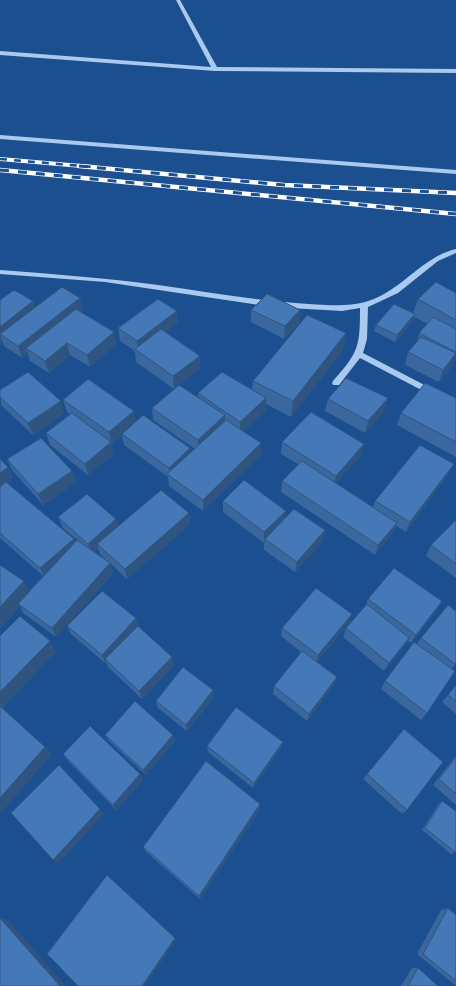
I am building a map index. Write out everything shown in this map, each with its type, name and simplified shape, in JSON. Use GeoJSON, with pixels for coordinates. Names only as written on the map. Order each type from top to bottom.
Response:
{"type":"FeatureCollection","features":[{"type":"Feature","properties":{"kind":"street"},"geometry":{"type":"LineString","coordinates":[[178,0],[215,69]]}},
{"type":"Feature","properties":{"kind":"street"},"geometry":{"type":"LineString","coordinates":[[0,53],[215,69],[456,71]]}},
{"type":"Feature","properties":{"kind":"street"},"geometry":{"type":"LineString","coordinates":[[0,137],[456,172]]}},
{"type":"Feature","properties":{"kind":"street"},"geometry":{"type":"LineString","coordinates":[[0,272],[105,280],[272,304],[342,308],[364,305],[395,291],[436,258],[448,252],[456,251]]}},
{"type":"Feature","properties":{"kind":"street"},"geometry":{"type":"LineString","coordinates":[[336,383],[354,364],[364,342],[364,305]]}},
{"type":"Feature","properties":{"kind":"street"},"geometry":{"type":"LineString","coordinates":[[359,354],[438,395]]}},
{"type":"Feature","properties":{"kind":"building"},"geometry":{"type":"Polygon","coordinates":[[[436,282],[456,293],[456,320],[418,299],[436,282]]]}},
{"type":"Feature","properties":{"kind":"building"},"geometry":{"type":"Polygon","coordinates":[[[62,287],[80,298],[18,346],[0,334],[62,287]]]}},
{"type":"Feature","properties":{"kind":"building"},"geometry":{"type":"Polygon","coordinates":[[[14,290],[33,301],[0,327],[0,300],[14,290]]]}},
{"type":"Feature","properties":{"kind":"building"},"geometry":{"type":"Polygon","coordinates":[[[267,294],[300,310],[285,326],[251,310],[267,294]]]}},
{"type":"Feature","properties":{"kind":"building"},"geometry":{"type":"Polygon","coordinates":[[[158,299],[177,311],[137,341],[118,328],[158,299]]]}},
{"type":"Feature","properties":{"kind":"building"},"geometry":{"type":"Polygon","coordinates":[[[394,304],[415,314],[397,335],[376,325],[394,304]]]}},
{"type":"Feature","properties":{"kind":"building"},"geometry":{"type":"Polygon","coordinates":[[[76,309],[114,332],[87,355],[67,343],[45,361],[26,348],[76,309]]]}},
{"type":"Feature","properties":{"kind":"building"},"geometry":{"type":"Polygon","coordinates":[[[307,315],[346,333],[293,401],[253,381],[307,315]]]}},
{"type":"Feature","properties":{"kind":"building"},"geometry":{"type":"Polygon","coordinates":[[[433,317],[456,329],[456,352],[419,333],[433,317]]]}},
{"type":"Feature","properties":{"kind":"building"},"geometry":{"type":"Polygon","coordinates":[[[161,329],[200,356],[173,376],[135,349],[161,329]]]}},
{"type":"Feature","properties":{"kind":"building"},"geometry":{"type":"Polygon","coordinates":[[[421,337],[456,353],[443,370],[408,352],[421,337]]]}},
{"type":"Feature","properties":{"kind":"building"},"geometry":{"type":"Polygon","coordinates":[[[28,372],[61,401],[28,423],[0,397],[0,390],[28,372]]]}},
{"type":"Feature","properties":{"kind":"building"},"geometry":{"type":"Polygon","coordinates":[[[222,372],[266,398],[240,422],[198,393],[222,372]]]}},
{"type":"Feature","properties":{"kind":"building"},"geometry":{"type":"Polygon","coordinates":[[[346,378],[388,398],[368,421],[328,399],[346,378]]]}},
{"type":"Feature","properties":{"kind":"building"},"geometry":{"type":"Polygon","coordinates":[[[88,379],[134,411],[109,432],[63,400],[88,379]]]}},
{"type":"Feature","properties":{"kind":"building"},"geometry":{"type":"Polygon","coordinates":[[[425,383],[456,398],[456,442],[401,413],[425,383]]]}},
{"type":"Feature","properties":{"kind":"building"},"geometry":{"type":"Polygon","coordinates":[[[179,385],[225,415],[198,440],[152,408],[179,385]]]}},
{"type":"Feature","properties":{"kind":"building"},"geometry":{"type":"Polygon","coordinates":[[[311,412],[364,444],[336,476],[282,442],[311,412]]]}},
{"type":"Feature","properties":{"kind":"building"},"geometry":{"type":"Polygon","coordinates":[[[72,413],[111,442],[85,464],[46,433],[72,413]]]}},
{"type":"Feature","properties":{"kind":"building"},"geometry":{"type":"Polygon","coordinates":[[[143,415],[190,448],[169,468],[122,434],[143,415]]]}},
{"type":"Feature","properties":{"kind":"building"},"geometry":{"type":"Polygon","coordinates":[[[226,420],[261,443],[203,500],[167,474],[226,420]]]}},
{"type":"Feature","properties":{"kind":"building"},"geometry":{"type":"Polygon","coordinates":[[[41,438],[72,471],[38,494],[7,459],[41,438]]]}},
{"type":"Feature","properties":{"kind":"building"},"geometry":{"type":"Polygon","coordinates":[[[420,445],[454,464],[410,522],[375,501],[420,445]]]}},
{"type":"Feature","properties":{"kind":"building"},"geometry":{"type":"Polygon","coordinates":[[[0,459],[8,467],[0,473],[0,459]]]}},
{"type":"Feature","properties":{"kind":"building"},"geometry":{"type":"Polygon","coordinates":[[[302,461],[397,523],[378,545],[282,481],[302,461]]]}},
{"type":"Feature","properties":{"kind":"building"},"geometry":{"type":"Polygon","coordinates":[[[244,480],[286,511],[264,532],[223,501],[244,480]]]}},
{"type":"Feature","properties":{"kind":"building"},"geometry":{"type":"Polygon","coordinates":[[[6,482],[74,539],[40,568],[0,533],[0,487],[6,482]]]}},
{"type":"Feature","properties":{"kind":"building"},"geometry":{"type":"Polygon","coordinates":[[[161,490],[189,513],[125,569],[97,544],[161,490]]]}},
{"type":"Feature","properties":{"kind":"building"},"geometry":{"type":"Polygon","coordinates":[[[87,494],[116,519],[88,544],[58,517],[87,494]]]}},
{"type":"Feature","properties":{"kind":"building"},"geometry":{"type":"Polygon","coordinates":[[[294,509],[325,530],[297,562],[265,539],[294,509]]]}},
{"type":"Feature","properties":{"kind":"building"},"geometry":{"type":"Polygon","coordinates":[[[456,520],[456,564],[431,545],[456,520]]]}},
{"type":"Feature","properties":{"kind":"building"},"geometry":{"type":"Polygon","coordinates":[[[77,540],[110,563],[52,628],[18,604],[77,540]]]}},
{"type":"Feature","properties":{"kind":"building"},"geometry":{"type":"Polygon","coordinates":[[[0,565],[24,581],[0,607],[0,565]]]}},
{"type":"Feature","properties":{"kind":"building"},"geometry":{"type":"Polygon","coordinates":[[[394,568],[442,601],[416,635],[368,599],[394,568]]]}},
{"type":"Feature","properties":{"kind":"building"},"geometry":{"type":"Polygon","coordinates":[[[316,588],[352,614],[318,655],[282,628],[316,588]]]}},
{"type":"Feature","properties":{"kind":"building"},"geometry":{"type":"Polygon","coordinates":[[[102,591],[136,618],[102,655],[67,626],[102,591]]]}},
{"type":"Feature","properties":{"kind":"building"},"geometry":{"type":"Polygon","coordinates":[[[367,604],[409,638],[389,663],[346,628],[367,604]]]}},
{"type":"Feature","properties":{"kind":"building"},"geometry":{"type":"Polygon","coordinates":[[[448,605],[456,611],[455,664],[421,638],[448,605]]]}},
{"type":"Feature","properties":{"kind":"building"},"geometry":{"type":"Polygon","coordinates":[[[20,616],[50,641],[0,692],[0,636],[20,616]]]}},
{"type":"Feature","properties":{"kind":"building"},"geometry":{"type":"Polygon","coordinates":[[[138,626],[172,657],[139,691],[105,659],[138,626]]]}},
{"type":"Feature","properties":{"kind":"building"},"geometry":{"type":"Polygon","coordinates":[[[414,642],[455,671],[427,713],[385,681],[414,642]]]}},
{"type":"Feature","properties":{"kind":"building"},"geometry":{"type":"Polygon","coordinates":[[[302,651],[337,677],[309,714],[274,686],[302,651]]]}},
{"type":"Feature","properties":{"kind":"building"},"geometry":{"type":"Polygon","coordinates":[[[183,667],[213,690],[186,725],[156,701],[183,667]]]}},
{"type":"Feature","properties":{"kind":"building"},"geometry":{"type":"Polygon","coordinates":[[[456,685],[456,701],[448,695],[456,685]]]}},
{"type":"Feature","properties":{"kind":"building"},"geometry":{"type":"Polygon","coordinates":[[[135,701],[173,735],[143,770],[105,735],[135,701]]]}},
{"type":"Feature","properties":{"kind":"building"},"geometry":{"type":"Polygon","coordinates":[[[0,706],[45,747],[0,798],[0,706]]]}},
{"type":"Feature","properties":{"kind":"building"},"geometry":{"type":"Polygon","coordinates":[[[236,707],[283,742],[254,783],[207,746],[236,707]]]}},
{"type":"Feature","properties":{"kind":"building"},"geometry":{"type":"Polygon","coordinates":[[[90,726],[140,774],[113,805],[63,754],[90,726]]]}},
{"type":"Feature","properties":{"kind":"building"},"geometry":{"type":"Polygon","coordinates":[[[404,729],[443,762],[407,810],[367,774],[404,729]]]}},
{"type":"Feature","properties":{"kind":"building"},"geometry":{"type":"Polygon","coordinates":[[[456,757],[456,794],[439,779],[456,757]]]}},
{"type":"Feature","properties":{"kind":"building"},"geometry":{"type":"Polygon","coordinates":[[[206,761],[260,804],[199,896],[143,847],[206,761]]]}},
{"type":"Feature","properties":{"kind":"building"},"geometry":{"type":"Polygon","coordinates":[[[59,765],[100,809],[53,860],[11,813],[59,765]]]}},
{"type":"Feature","properties":{"kind":"building"},"geometry":{"type":"Polygon","coordinates":[[[442,801],[456,811],[455,852],[425,828],[442,801]]]}},
{"type":"Feature","properties":{"kind":"building"},"geometry":{"type":"Polygon","coordinates":[[[107,875],[175,938],[142,986],[78,986],[47,954],[107,875]]]}},
{"type":"Feature","properties":{"kind":"building"},"geometry":{"type":"Polygon","coordinates":[[[448,908],[456,915],[456,981],[423,954],[448,908]]]}},
{"type":"Feature","properties":{"kind":"building"},"geometry":{"type":"Polygon","coordinates":[[[0,918],[60,986],[0,986],[0,918]]]}},
{"type":"Feature","properties":{"kind":"building"},"geometry":{"type":"Polygon","coordinates":[[[418,968],[438,986],[408,986],[418,968]]]}},
{"type":"Feature","properties":{"kind":"railway"},"geometry":{"type":"LineString","coordinates":[[0,159],[93,167]]}},
{"type":"Feature","properties":{"kind":"railway"},"geometry":{"type":"LineString","coordinates":[[79,166],[284,185],[456,193]]}},
{"type":"Feature","properties":{"kind":"railway"},"geometry":{"type":"LineString","coordinates":[[0,170],[456,214]]}}]}
